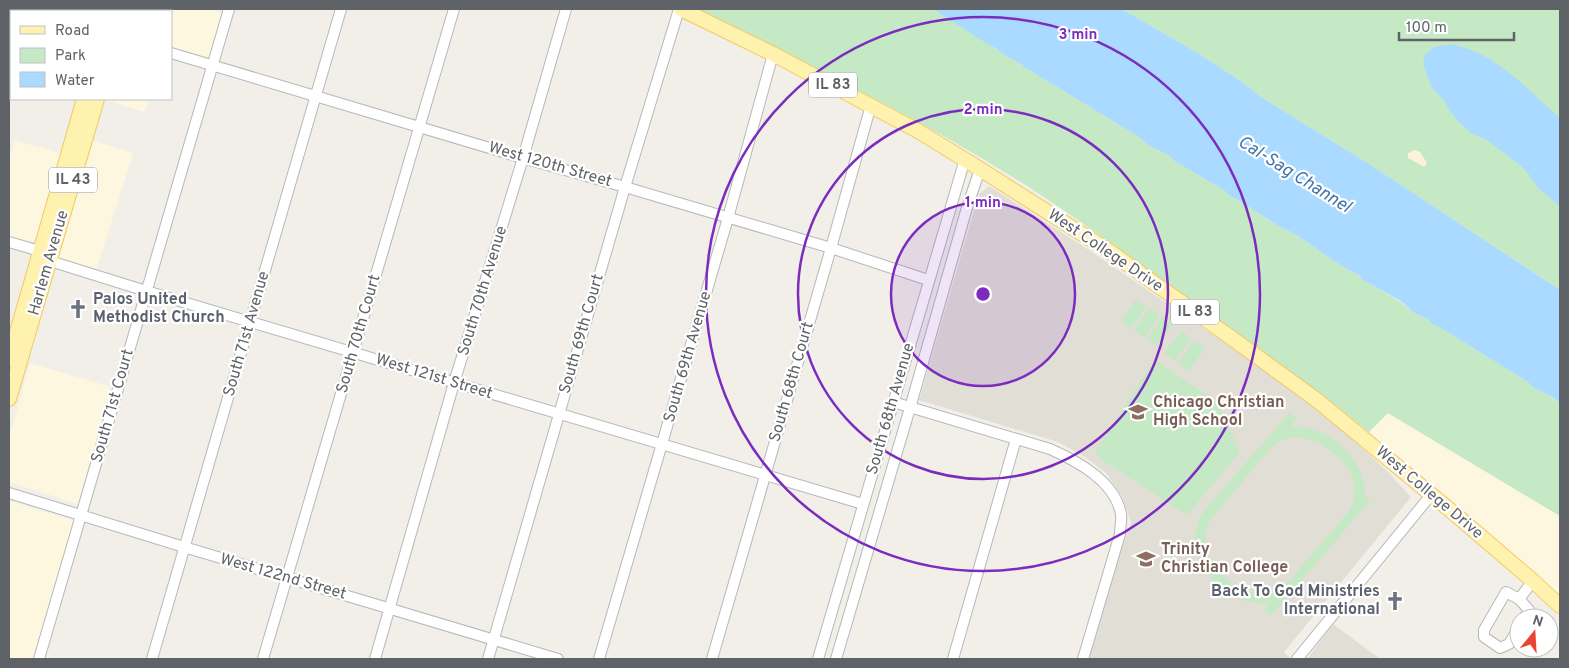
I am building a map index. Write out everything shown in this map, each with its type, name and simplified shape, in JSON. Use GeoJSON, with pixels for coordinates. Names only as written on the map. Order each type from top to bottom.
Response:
{"type":"FeatureCollection","features":[{"type":"Feature","properties":{"kind":"main road","name":"West College Drive"},"geometry":{"type":"LineString","coordinates":[[680,9],[773,54],[871,105],[964,159],[1109,251],[1233,338],[1318,401],[1534,581],[1560,606]]}},
{"type":"Feature","properties":{"kind":"main road","name":"Harlem Avenue"},"geometry":{"type":"LineString","coordinates":[[9,360],[84,100]]}},
{"type":"Feature","properties":{"kind":"main road","name":"Harlem Avenue"},"geometry":{"type":"LineString","coordinates":[[9,399],[97,100]]}},
{"type":"Feature","properties":{"kind":"street","name":"South 71st Court"},"geometry":{"type":"LineString","coordinates":[[39,659],[229,9]]}},
{"type":"Feature","properties":{"kind":"street","name":"South 71st Avenue"},"geometry":{"type":"LineString","coordinates":[[152,659],[341,9]]}},
{"type":"Feature","properties":{"kind":"street","name":"South 70th Court"},"geometry":{"type":"LineString","coordinates":[[264,659],[454,9]]}},
{"type":"Feature","properties":{"kind":"street","name":"South 70th Avenue"},"geometry":{"type":"LineString","coordinates":[[375,659],[454,383],[523,158],[566,9]]}},
{"type":"Feature","properties":{"kind":"street","name":"South 69th Court"},"geometry":{"type":"LineString","coordinates":[[488,659],[625,186],[680,9]]}},
{"type":"Feature","properties":{"kind":"street","name":"West 120th Street"},"geometry":{"type":"LineString","coordinates":[[172,53],[316,95],[419,128],[625,186],[831,248],[928,280]]}},
{"type":"Feature","properties":{"kind":"street","name":"South 69th Avenue"},"geometry":{"type":"LineString","coordinates":[[599,659],[728,218],[773,54]]}},
{"type":"Feature","properties":{"kind":"street","name":"South 68th Court"},"geometry":{"type":"LineString","coordinates":[[712,659],[871,105]]}},
{"type":"Feature","properties":{"kind":"street","name":"South 68th Avenue"},"geometry":{"type":"LineString","coordinates":[[818,659],[964,159]]}},
{"type":"Feature","properties":{"kind":"street"},"geometry":{"type":"LineString","coordinates":[[836,659],[966,211],[980,169]]}},
{"type":"Feature","properties":{"kind":"street","name":"West 121st Street"},"geometry":{"type":"LineString","coordinates":[[9,242],[40,251],[50,261],[146,291],[864,504]]}},
{"type":"Feature","properties":{"kind":"street"},"geometry":{"type":"LineString","coordinates":[[893,402],[1050,449],[1072,459],[1104,484],[1117,500],[1121,515],[1120,534],[1083,659]]}},
{"type":"Feature","properties":{"kind":"street"},"geometry":{"type":"LineString","coordinates":[[953,659],[1016,439]]}},
{"type":"Feature","properties":{"kind":"street","name":"West 122nd Street"},"geometry":{"type":"LineString","coordinates":[[9,493],[184,548],[558,659]]}},
{"type":"Feature","properties":{"kind":"street"},"geometry":{"type":"LineString","coordinates":[[1297,659],[1431,494]]}},
{"type":"Feature","properties":{"kind":"street"},"geometry":{"type":"LineString","coordinates":[[1519,599],[1534,581]]}},
{"type":"Feature","properties":{"kind":"street"},"geometry":{"type":"LineString","coordinates":[[1509,644],[1500,648],[1484,637],[1484,630],[1506,592],[1519,599],[1527,608]]}},
{"type":"Feature","properties":{"kind":"shaded area"},"geometry":{"type":"Polygon","coordinates":[[[207,9],[224,14],[210,60],[172,48],[172,10],[128,10],[207,9]]]}},
{"type":"Feature","properties":{"kind":"shaded area"},"geometry":{"type":"Polygon","coordinates":[[[105,100],[149,100],[145,112],[105,100]]]}},
{"type":"Feature","properties":{"kind":"shaded area"},"geometry":{"type":"Polygon","coordinates":[[[15,140],[62,154],[37,242],[9,238],[9,161],[15,140]]]}},
{"type":"Feature","properties":{"kind":"shaded area"},"geometry":{"type":"Polygon","coordinates":[[[90,140],[133,153],[96,271],[55,258],[90,140]]]}},
{"type":"Feature","properties":{"kind":"shaded area","name":"Chicago Christian High School"},"geometry":{"type":"Polygon","coordinates":[[[989,186],[1086,248],[1257,365],[1334,423],[1384,468],[1411,497],[1284,652],[1291,659],[1088,659],[1105,596],[1131,522],[1122,496],[1106,473],[1085,457],[1058,442],[919,400],[979,194],[989,186]]]}},
{"type":"Feature","properties":{"kind":"shaded area"},"geometry":{"type":"Polygon","coordinates":[[[30,363],[111,387],[78,504],[9,482],[9,439],[30,363]]]}},
{"type":"Feature","properties":{"kind":"shaded area"},"geometry":{"type":"Polygon","coordinates":[[[1387,413],[1560,516],[1560,595],[1369,432],[1387,413]]]}},
{"type":"Feature","properties":{"kind":"shaded area"},"geometry":{"type":"Polygon","coordinates":[[[9,501],[76,521],[36,659],[9,659],[9,501]]]}},
{"type":"Feature","properties":{"kind":"shaded area"},"geometry":{"type":"Polygon","coordinates":[[[1333,624],[1380,659],[1307,659],[1333,624]]]}},
{"type":"Feature","properties":{"kind":"green space"},"geometry":{"type":"Polygon","coordinates":[[[696,9],[933,9],[1139,137],[1148,145],[1170,156],[1174,161],[1224,190],[1275,224],[1300,237],[1336,262],[1359,275],[1363,280],[1401,302],[1414,313],[1428,319],[1432,324],[1528,382],[1560,404],[1560,516],[1388,413],[1369,432],[1249,342],[1032,189],[895,109],[696,9]]]}},
{"type":"Feature","properties":{"kind":"green space"},"geometry":{"type":"Polygon","coordinates":[[[1122,9],[1560,9],[1560,290],[1369,164],[1261,97],[1201,55],[1122,9]]]}},
{"type":"Feature","properties":{"kind":"green space"},"geometry":{"type":"Polygon","coordinates":[[[1136,299],[1147,306],[1131,329],[1121,321],[1136,299]]]}},
{"type":"Feature","properties":{"kind":"green space"},"geometry":{"type":"Polygon","coordinates":[[[1149,308],[1160,315],[1144,338],[1134,330],[1149,308]]]}},
{"type":"Feature","properties":{"kind":"green space"},"geometry":{"type":"Polygon","coordinates":[[[1162,316],[1173,324],[1157,346],[1147,339],[1162,316]]]}},
{"type":"Feature","properties":{"kind":"green space"},"geometry":{"type":"Polygon","coordinates":[[[1181,331],[1191,338],[1175,361],[1164,353],[1181,331]]]}},
{"type":"Feature","properties":{"kind":"green space"},"geometry":{"type":"Polygon","coordinates":[[[1194,341],[1205,348],[1189,371],[1178,363],[1194,341]]]}},
{"type":"Feature","properties":{"kind":"green space"},"geometry":{"type":"Polygon","coordinates":[[[1155,360],[1217,402],[1240,452],[1187,515],[1098,457],[1096,450],[1155,360]]]}},
{"type":"Feature","properties":{"kind":"green space"},"geometry":{"type":"Polygon","coordinates":[[[1290,412],[1297,418],[1290,427],[1317,431],[1330,437],[1342,446],[1359,469],[1364,482],[1365,496],[1370,501],[1271,616],[1264,610],[1269,603],[1252,602],[1236,597],[1221,588],[1209,576],[1200,561],[1195,545],[1196,528],[1203,512],[1290,412]],[[1293,437],[1280,441],[1271,448],[1211,519],[1206,533],[1206,548],[1212,562],[1221,574],[1234,585],[1247,592],[1262,594],[1276,591],[1285,585],[1348,512],[1354,499],[1354,486],[1350,473],[1342,461],[1319,444],[1293,437]]]}},
{"type":"Feature","properties":{"kind":"sand"},"geometry":{"type":"Polygon","coordinates":[[[1415,150],[1420,152],[1427,163],[1424,167],[1408,158],[1408,153],[1415,150]]]}},
{"type":"Feature","properties":{"kind":"water","name":"Cal-Sag Channel"},"geometry":{"type":"Polygon","coordinates":[[[933,9],[1122,9],[1201,55],[1261,97],[1369,164],[1560,290],[1560,404],[1554,398],[1432,324],[1428,319],[1414,313],[1401,301],[1363,280],[1359,275],[1336,262],[1300,237],[1275,224],[1224,190],[1174,161],[1170,156],[1148,145],[1139,137],[933,9]]]}},
{"type":"Feature","properties":{"kind":"water"},"geometry":{"type":"Polygon","coordinates":[[[1452,44],[1469,49],[1498,64],[1560,118],[1560,206],[1538,188],[1520,165],[1487,140],[1472,134],[1457,120],[1445,101],[1432,88],[1423,64],[1425,55],[1434,47],[1452,44]]]}},
{"type":"Feature","properties":{"kind":"place","name":"Palos United Methodist Church"},"geometry":{"type":"Point","coordinates":[78,309]}},
{"type":"Feature","properties":{"kind":"place","name":"Chicago Christian High School"},"geometry":{"type":"Point","coordinates":[1138,412]}},
{"type":"Feature","properties":{"kind":"place","name":"Trinity Christian College"},"geometry":{"type":"Point","coordinates":[1146,559]}},
{"type":"Feature","properties":{"kind":"place","name":"Back To God Ministries International"},"geometry":{"type":"Point","coordinates":[1395,601]}}]}
